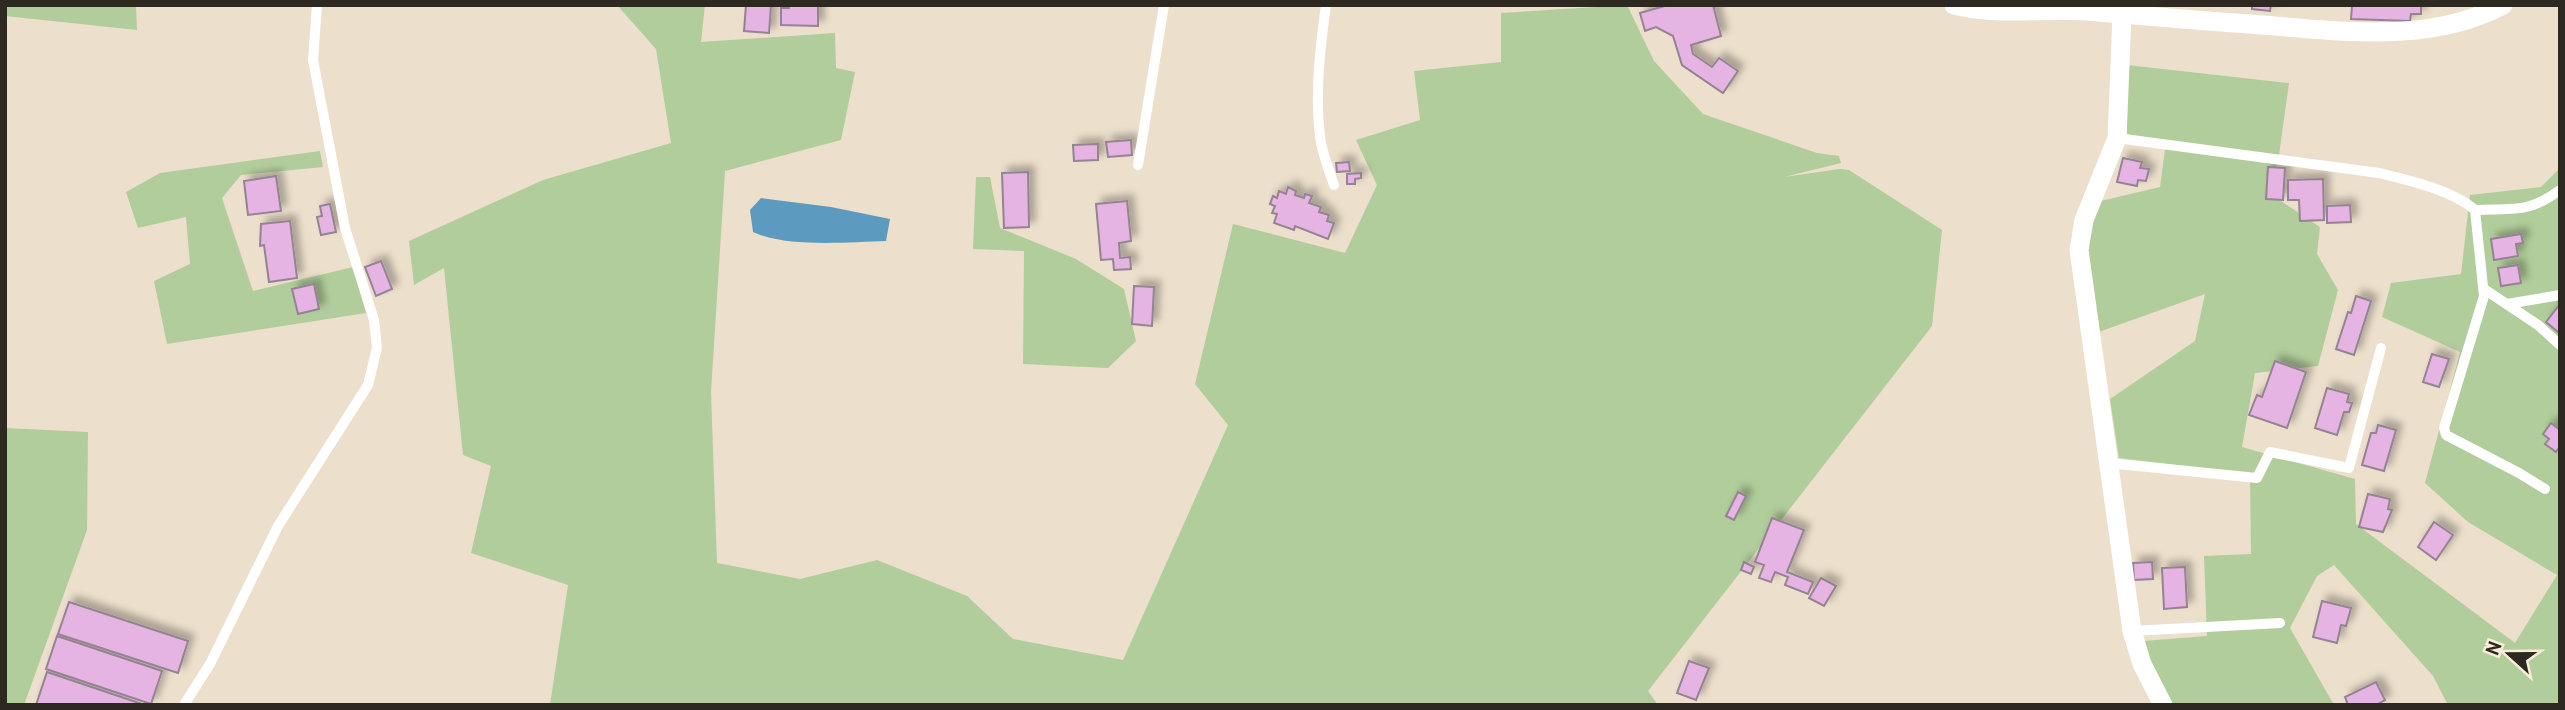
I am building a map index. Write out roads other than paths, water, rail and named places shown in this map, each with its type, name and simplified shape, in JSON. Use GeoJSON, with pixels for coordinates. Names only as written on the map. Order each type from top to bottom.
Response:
{"type":"FeatureCollection","features":[{"type":"Feature","properties":{"kind":"street"},"geometry":{"type":"LineString","coordinates":[[1955,5],[1982,11],[2063,10],[2373,33],[2441,27],[2471,19],[2503,5]]}},
{"type":"Feature","properties":{"kind":"street"},"geometry":{"type":"LineString","coordinates":[[2122,15],[2117,138],[2084,220],[2079,250],[2132,631],[2142,664],[2162,705]]}},
{"type":"Feature","properties":{"kind":"lane"},"geometry":{"type":"LineString","coordinates":[[184,705],[210,664],[278,526],[368,385],[377,348],[374,320],[345,228],[313,60],[317,5]]}},
{"type":"Feature","properties":{"kind":"lane"},"geometry":{"type":"LineString","coordinates":[[1138,165],[1164,5]]}},
{"type":"Feature","properties":{"kind":"lane"},"geometry":{"type":"LineString","coordinates":[[1326,5],[1319,79],[1321,141],[1334,185]]}},
{"type":"Feature","properties":{"kind":"lane"},"geometry":{"type":"LineString","coordinates":[[2117,138],[2379,173],[2407,180],[2466,202],[2475,209],[2529,208],[2560,190]]}},
{"type":"Feature","properties":{"kind":"lane"},"geometry":{"type":"LineString","coordinates":[[2475,209],[2484,296],[2444,428],[2446,435],[2545,489]]}},
{"type":"Feature","properties":{"kind":"lane"},"geometry":{"type":"LineString","coordinates":[[2484,289],[2538,325],[2560,345]]}},
{"type":"Feature","properties":{"kind":"lane"},"geometry":{"type":"LineString","coordinates":[[2507,304],[2560,295]]}},
{"type":"Feature","properties":{"kind":"lane"},"geometry":{"type":"LineString","coordinates":[[2108,463],[2257,478],[2270,452],[2348,468],[2381,348]]}},
{"type":"Feature","properties":{"kind":"lane"},"geometry":{"type":"LineString","coordinates":[[2132,631],[2280,623]]}},
{"type":"Feature","properties":{"kind":"water"},"geometry":{"type":"Polygon","coordinates":[[[761,198],[831,207],[890,219],[886,241],[818,243],[767,237],[753,232],[750,210],[761,198]]]}}]}
